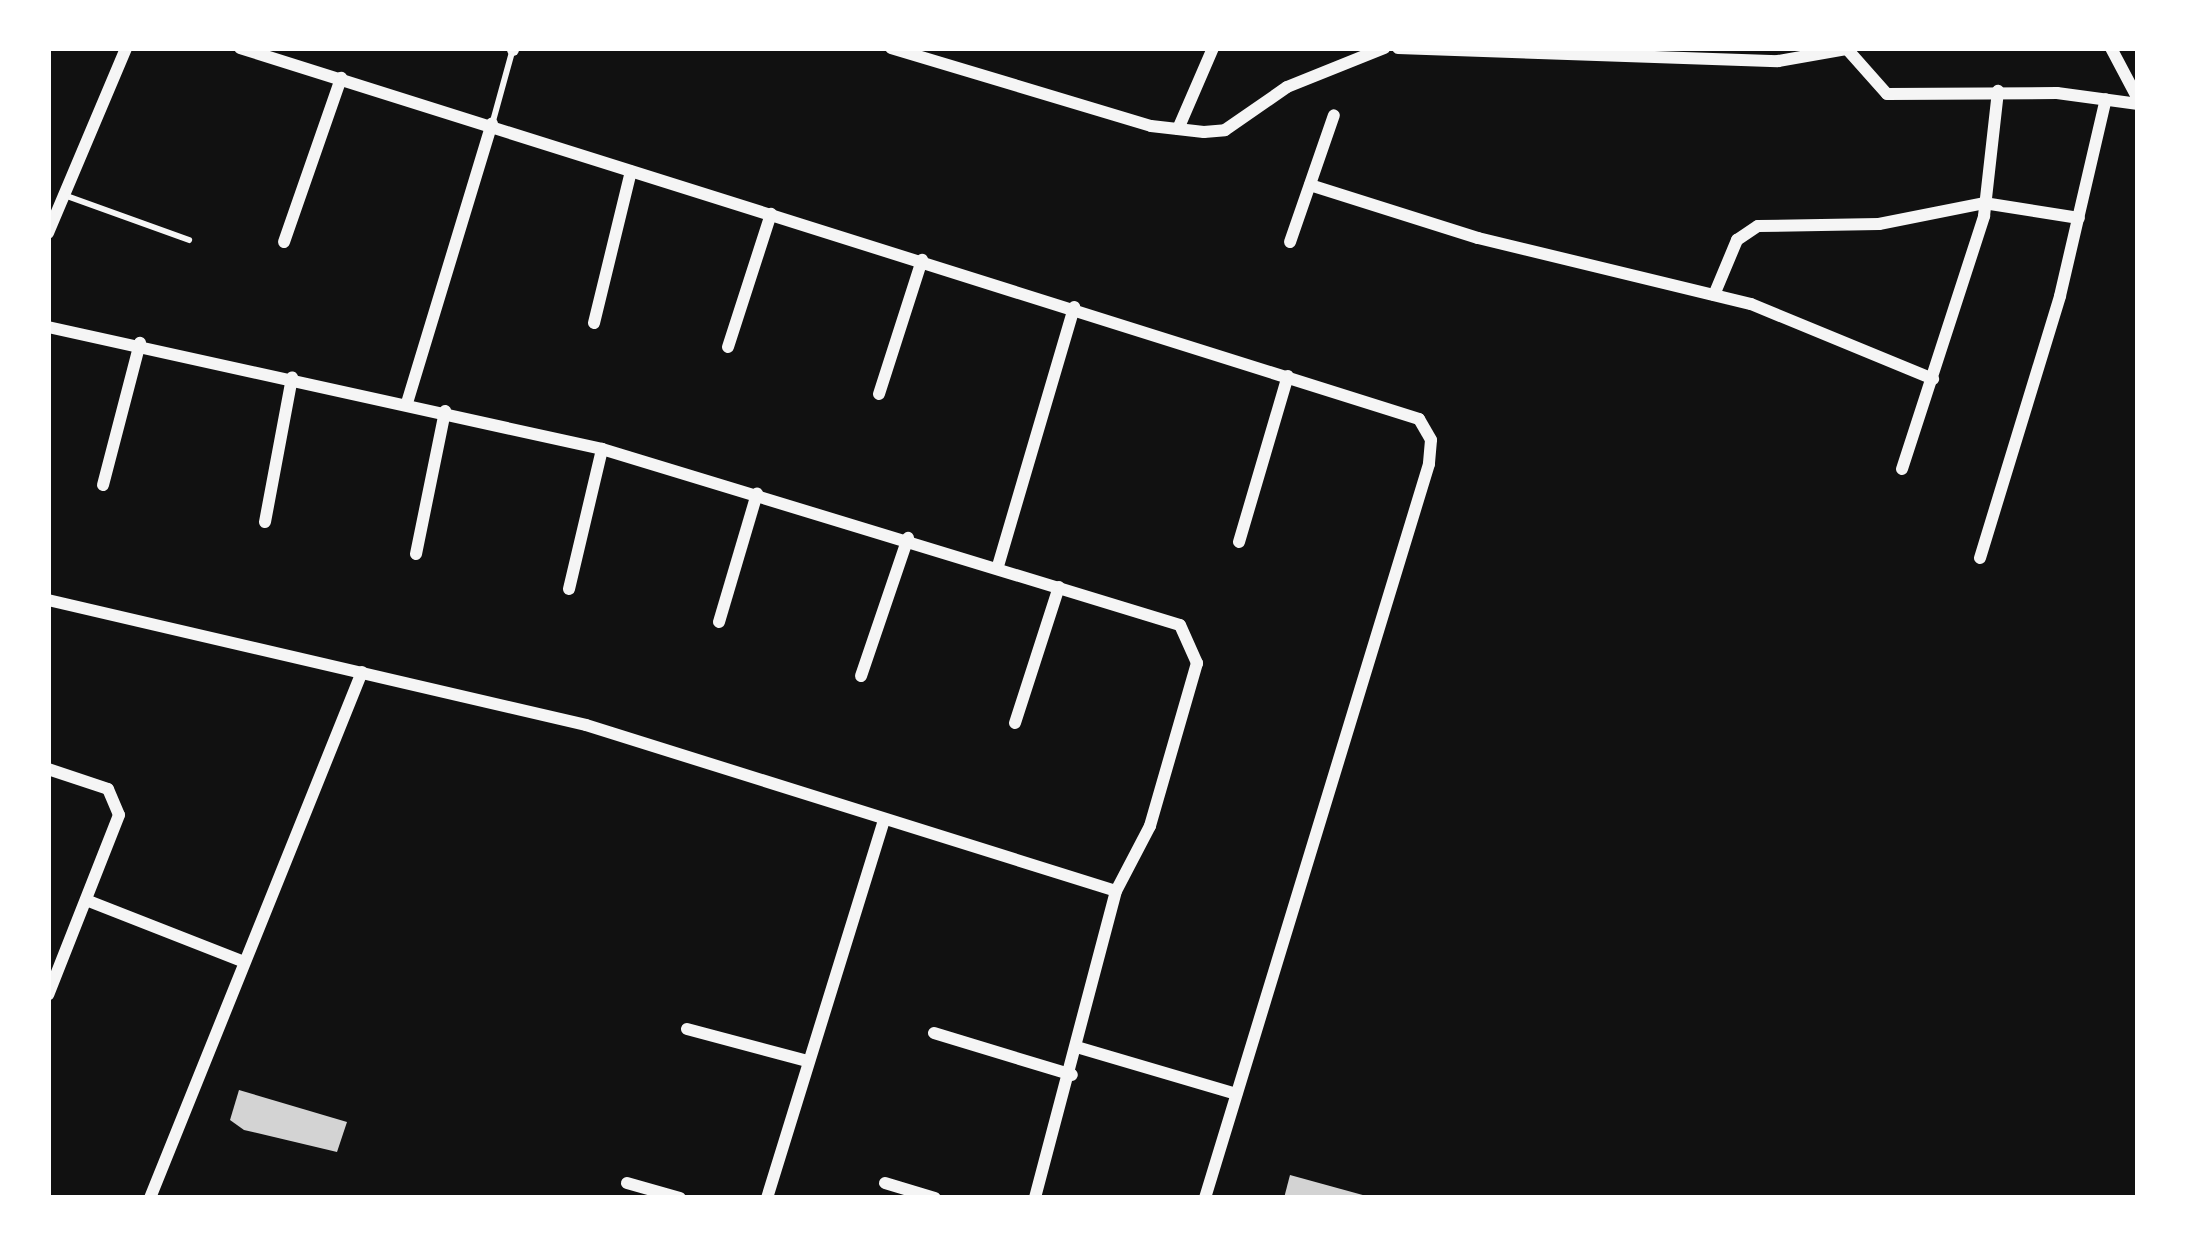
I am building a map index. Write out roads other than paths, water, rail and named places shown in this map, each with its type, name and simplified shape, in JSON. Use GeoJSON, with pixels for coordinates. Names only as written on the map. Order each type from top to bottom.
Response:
{"type":"FeatureCollection","features":[{"type":"Feature","properties":{"kind":"street"},"geometry":{"type":"LineString","coordinates":[[48,233],[126,48]]}},
{"type":"Feature","properties":{"kind":"street"},"geometry":{"type":"LineString","coordinates":[[240,48],[1419,419],[1432,453],[1205,1198]]}},
{"type":"Feature","properties":{"kind":"street"},"geometry":{"type":"LineString","coordinates":[[891,48],[1178,129],[1225,130],[1287,87],[1384,48]]}},
{"type":"Feature","properties":{"kind":"street"},"geometry":{"type":"LineString","coordinates":[[1178,129],[1213,48]]}},
{"type":"Feature","properties":{"kind":"street"},"geometry":{"type":"LineString","coordinates":[[1398,48],[1688,53],[1778,61],[1850,49],[1887,94],[1998,91],[2138,101]]}},
{"type":"Feature","properties":{"kind":"street"},"geometry":{"type":"LineString","coordinates":[[2111,48],[2138,101]]}},
{"type":"Feature","properties":{"kind":"street"},"geometry":{"type":"LineString","coordinates":[[284,242],[341,78]]}},
{"type":"Feature","properties":{"kind":"street"},"geometry":{"type":"LineString","coordinates":[[1902,469],[1984,203],[1998,91]]}},
{"type":"Feature","properties":{"kind":"street"},"geometry":{"type":"LineString","coordinates":[[1980,558],[2079,218],[2106,99]]}},
{"type":"Feature","properties":{"kind":"street"},"geometry":{"type":"LineString","coordinates":[[1290,242],[1334,115]]}},
{"type":"Feature","properties":{"kind":"street"},"geometry":{"type":"LineString","coordinates":[[407,403],[492,124]]}},
{"type":"Feature","properties":{"kind":"street"},"geometry":{"type":"LineString","coordinates":[[594,323],[632,171]]}},
{"type":"Feature","properties":{"kind":"street"},"geometry":{"type":"LineString","coordinates":[[1310,185],[1478,238],[1714,295],[1933,379]]}},
{"type":"Feature","properties":{"kind":"street"},"geometry":{"type":"LineString","coordinates":[[1714,295],[1737,240],[1758,226],[1879,224],[1984,203],[2079,218]]}},
{"type":"Feature","properties":{"kind":"street"},"geometry":{"type":"LineString","coordinates":[[728,347],[771,214]]}},
{"type":"Feature","properties":{"kind":"street"},"geometry":{"type":"LineString","coordinates":[[879,394],[922,260]]}},
{"type":"Feature","properties":{"kind":"street"},"geometry":{"type":"LineString","coordinates":[[998,566],[1074,307]]}},
{"type":"Feature","properties":{"kind":"street"},"geometry":{"type":"LineString","coordinates":[[48,327],[602,449],[1165,617],[1196,648],[1150,826],[1116,891],[1080,1048],[1035,1198]]}},
{"type":"Feature","properties":{"kind":"street"},"geometry":{"type":"LineString","coordinates":[[103,485],[140,344]]}},
{"type":"Feature","properties":{"kind":"street"},"geometry":{"type":"LineString","coordinates":[[1239,542],[1288,376]]}},
{"type":"Feature","properties":{"kind":"street"},"geometry":{"type":"LineString","coordinates":[[265,522],[292,378]]}},
{"type":"Feature","properties":{"kind":"street"},"geometry":{"type":"LineString","coordinates":[[416,554],[446,411]]}},
{"type":"Feature","properties":{"kind":"street"},"geometry":{"type":"LineString","coordinates":[[569,589],[602,449]]}},
{"type":"Feature","properties":{"kind":"street"},"geometry":{"type":"LineString","coordinates":[[719,622],[757,494]]}},
{"type":"Feature","properties":{"kind":"street"},"geometry":{"type":"LineString","coordinates":[[861,676],[908,538]]}},
{"type":"Feature","properties":{"kind":"street"},"geometry":{"type":"LineString","coordinates":[[1015,723],[1058,587]]}},
{"type":"Feature","properties":{"kind":"street"},"geometry":{"type":"LineString","coordinates":[[48,600],[586,725],[1116,891]]}},
{"type":"Feature","properties":{"kind":"street"},"geometry":{"type":"LineString","coordinates":[[150,1198],[362,672]]}},
{"type":"Feature","properties":{"kind":"street"},"geometry":{"type":"LineString","coordinates":[[48,769],[99,784],[116,799],[118,815],[48,995]]}},
{"type":"Feature","properties":{"kind":"street"},"geometry":{"type":"LineString","coordinates":[[766,1198],[884,821]]}},
{"type":"Feature","properties":{"kind":"street"},"geometry":{"type":"LineString","coordinates":[[86,900],[244,962]]}},
{"type":"Feature","properties":{"kind":"street"},"geometry":{"type":"LineString","coordinates":[[687,1029],[807,1061]]}},
{"type":"Feature","properties":{"kind":"street"},"geometry":{"type":"LineString","coordinates":[[934,1033],[1072,1076]]}},
{"type":"Feature","properties":{"kind":"street"},"geometry":{"type":"LineString","coordinates":[[1080,1048],[1236,1094]]}},
{"type":"Feature","properties":{"kind":"street"},"geometry":{"type":"LineString","coordinates":[[627,1183],[680,1198]]}},
{"type":"Feature","properties":{"kind":"street"},"geometry":{"type":"LineString","coordinates":[[885,1183],[935,1198]]}},
{"type":"Feature","properties":{"kind":"lane"},"geometry":{"type":"LineString","coordinates":[[492,124],[513,49]]}},
{"type":"Feature","properties":{"kind":"lane"},"geometry":{"type":"LineString","coordinates":[[64,196],[189,239]]}}]}
